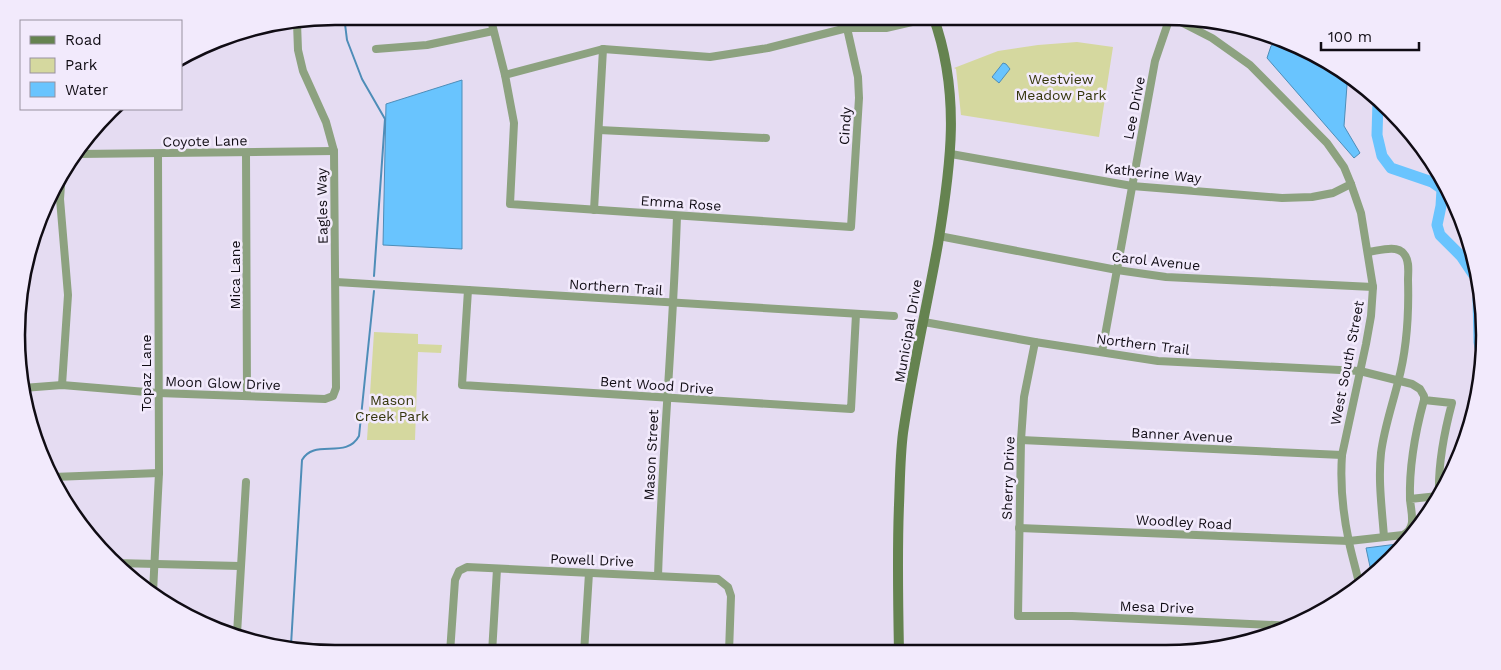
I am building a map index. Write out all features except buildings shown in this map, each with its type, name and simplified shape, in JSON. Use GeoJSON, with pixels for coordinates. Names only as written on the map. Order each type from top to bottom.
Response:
{"type":"FeatureCollection","features":[{"type":"Feature","properties":{"kind":"street"},"geometry":{"type":"LineString","coordinates":[[492,25],[505,75],[603,49],[710,58],[768,48],[847,28],[886,28],[899,25]]}},
{"type":"Feature","properties":{"kind":"street","name":"Municipal Drive"},"geometry":{"type":"LineString","coordinates":[[898,645],[897,575],[901,459],[905,422],[946,200],[951,154],[952,133],[948,85],[936,25]]}},
{"type":"Feature","properties":{"kind":"street","name":"Lee Drive"},"geometry":{"type":"LineString","coordinates":[[1102,352],[1155,61],[1167,25]]}},
{"type":"Feature","properties":{"kind":"street","name":"West South Street"},"geometry":{"type":"LineString","coordinates":[[1188,26],[1212,38],[1250,65],[1327,143],[1344,167],[1361,213],[1373,287],[1371,316],[1342,455],[1341,470],[1342,500],[1348,541],[1358,579]]}},
{"type":"Feature","properties":{"kind":"street","name":"Eagles Way"},"geometry":{"type":"LineString","coordinates":[[297,28],[298,50],[303,71],[326,122],[334,151],[336,388],[333,396]]}},
{"type":"Feature","properties":{"kind":"street","name":"Cindy"},"geometry":{"type":"LineString","coordinates":[[847,28],[858,77],[859,91],[851,227]]}},
{"type":"Feature","properties":{"kind":"street"},"geometry":{"type":"LineString","coordinates":[[376,49],[427,45],[494,31]]}},
{"type":"Feature","properties":{"kind":"street"},"geometry":{"type":"LineString","coordinates":[[594,210],[603,49]]}},
{"type":"Feature","properties":{"kind":"street","name":"Emma Rose"},"geometry":{"type":"LineString","coordinates":[[505,75],[514,123],[510,204],[851,227]]}},
{"type":"Feature","properties":{"kind":"street"},"geometry":{"type":"LineString","coordinates":[[599,130],[766,138]]}},
{"type":"Feature","properties":{"kind":"street","name":"Coyote Lane"},"geometry":{"type":"LineString","coordinates":[[83,154],[334,151]]}},
{"type":"Feature","properties":{"kind":"street","name":"Mica Lane"},"geometry":{"type":"LineString","coordinates":[[246,153],[247,396]]}},
{"type":"Feature","properties":{"kind":"street","name":"Topaz Lane"},"geometry":{"type":"LineString","coordinates":[[153,586],[159,472],[158,154]]}},
{"type":"Feature","properties":{"kind":"street","name":"Katherine Way"},"geometry":{"type":"LineString","coordinates":[[951,154],[1132,186],[1282,198],[1312,198],[1333,193],[1351,184]]}},
{"type":"Feature","properties":{"kind":"street"},"geometry":{"type":"LineString","coordinates":[[61,191],[60,208],[68,296],[62,385]]}},
{"type":"Feature","properties":{"kind":"street","name":"Mason Street"},"geometry":{"type":"LineString","coordinates":[[658,576],[677,216]]}},
{"type":"Feature","properties":{"kind":"street","name":"Carol Avenue"},"geometry":{"type":"LineString","coordinates":[[939,236],[1117,270],[1166,277],[1373,287]]}},
{"type":"Feature","properties":{"kind":"street"},"geometry":{"type":"LineString","coordinates":[[1368,252],[1396,249],[1405,254],[1408,262],[1408,320],[1399,381],[1385,431],[1381,454],[1380,482],[1384,537]]}},
{"type":"Feature","properties":{"kind":"street","name":"Northern Trail"},"geometry":{"type":"LineString","coordinates":[[336,282],[894,316]]}},
{"type":"Feature","properties":{"kind":"street","name":"Bent Wood Drive"},"geometry":{"type":"LineString","coordinates":[[468,290],[462,385],[666,399],[851,409],[856,314]]}},
{"type":"Feature","properties":{"kind":"street","name":"Northern Trail"},"geometry":{"type":"LineString","coordinates":[[924,322],[1158,361],[1360,371],[1412,384],[1420,389],[1424,400]]}},
{"type":"Feature","properties":{"kind":"street","name":"Sherry Drive"},"geometry":{"type":"LineString","coordinates":[[1018,616],[1021,440],[1024,397],[1035,342]]}},
{"type":"Feature","properties":{"kind":"street","name":"Moon Glow Drive"},"geometry":{"type":"LineString","coordinates":[[30,387],[62,385],[158,393],[325,399],[333,396]]}},
{"type":"Feature","properties":{"kind":"street"},"geometry":{"type":"LineString","coordinates":[[1430,496],[1410,499],[1410,466],[1415,433],[1424,400],[1452,403],[1444,435],[1438,483]]}},
{"type":"Feature","properties":{"kind":"street","name":"Banner Avenue"},"geometry":{"type":"LineString","coordinates":[[1021,440],[1342,455]]}},
{"type":"Feature","properties":{"kind":"street"},"geometry":{"type":"LineString","coordinates":[[59,476],[159,472]]}},
{"type":"Feature","properties":{"kind":"street"},"geometry":{"type":"LineString","coordinates":[[237,630],[246,482]]}},
{"type":"Feature","properties":{"kind":"street","name":"Woodley Road"},"geometry":{"type":"LineString","coordinates":[[1410,499],[1412,524]]}},
{"type":"Feature","properties":{"kind":"street","name":"Woodley Road"},"geometry":{"type":"LineString","coordinates":[[1019,528],[1348,541],[1402,535]]}},
{"type":"Feature","properties":{"kind":"street"},"geometry":{"type":"LineString","coordinates":[[125,562],[240,566]]}},
{"type":"Feature","properties":{"kind":"street","name":"Powell Drive"},"geometry":{"type":"LineString","coordinates":[[451,645],[455,580],[459,571],[467,567],[718,579],[728,587],[731,596],[729,645]]}},
{"type":"Feature","properties":{"kind":"street"},"geometry":{"type":"LineString","coordinates":[[492,645],[497,569]]}},
{"type":"Feature","properties":{"kind":"street"},"geometry":{"type":"LineString","coordinates":[[584,645],[589,573]]}},
{"type":"Feature","properties":{"kind":"street","name":"Mesa Drive"},"geometry":{"type":"LineString","coordinates":[[1018,616],[1072,616],[1275,625]]}},
{"type":"Feature","properties":{"kind":"green space","name":"Westview Meadow Park"},"geometry":{"type":"Polygon","coordinates":[[[1077,42],[1113,47],[1099,137],[961,115],[956,69],[954,68],[998,51],[1077,42]]]}},
{"type":"Feature","properties":{"kind":"green space","name":"Mason Creek Park"},"geometry":{"type":"Polygon","coordinates":[[[374,332],[418,334],[418,344],[442,345],[441,353],[418,352],[415,440],[367,440],[374,332]]]}},
{"type":"Feature","properties":{"kind":"water"},"geometry":{"type":"Polygon","coordinates":[[[1273,44],[1303,57],[1348,84],[1344,126],[1360,153],[1354,158],[1267,58],[1273,44]]]}},
{"type":"Feature","properties":{"kind":"water"},"geometry":{"type":"Polygon","coordinates":[[[1003,63],[1010,69],[999,83],[992,77],[1003,63]]]}},
{"type":"Feature","properties":{"kind":"water"},"geometry":{"type":"Polygon","coordinates":[[[462,80],[462,249],[383,245],[386,104],[462,80]]]}},
{"type":"Feature","properties":{"kind":"water"},"geometry":{"type":"Polygon","coordinates":[[[1394,544],[1370,568],[1366,548],[1394,544]]]}},
{"type":"Feature","properties":{"kind":"waterway"},"geometry":{"type":"LineString","coordinates":[[345,25],[347,40],[362,79],[385,119],[374,276]]}},
{"type":"Feature","properties":{"kind":"waterway"},"geometry":{"type":"LineString","coordinates":[[1378,109],[1377,135],[1382,156],[1391,168],[1432,182],[1437,186]]}},
{"type":"Feature","properties":{"kind":"waterway"},"geometry":{"type":"LineString","coordinates":[[1442,194],[1437,225],[1440,235],[1461,256],[1468,266]]}},
{"type":"Feature","properties":{"kind":"waterway"},"geometry":{"type":"LineString","coordinates":[[291,641],[302,460],[314,450],[346,447],[359,436],[374,291]]}}]}
